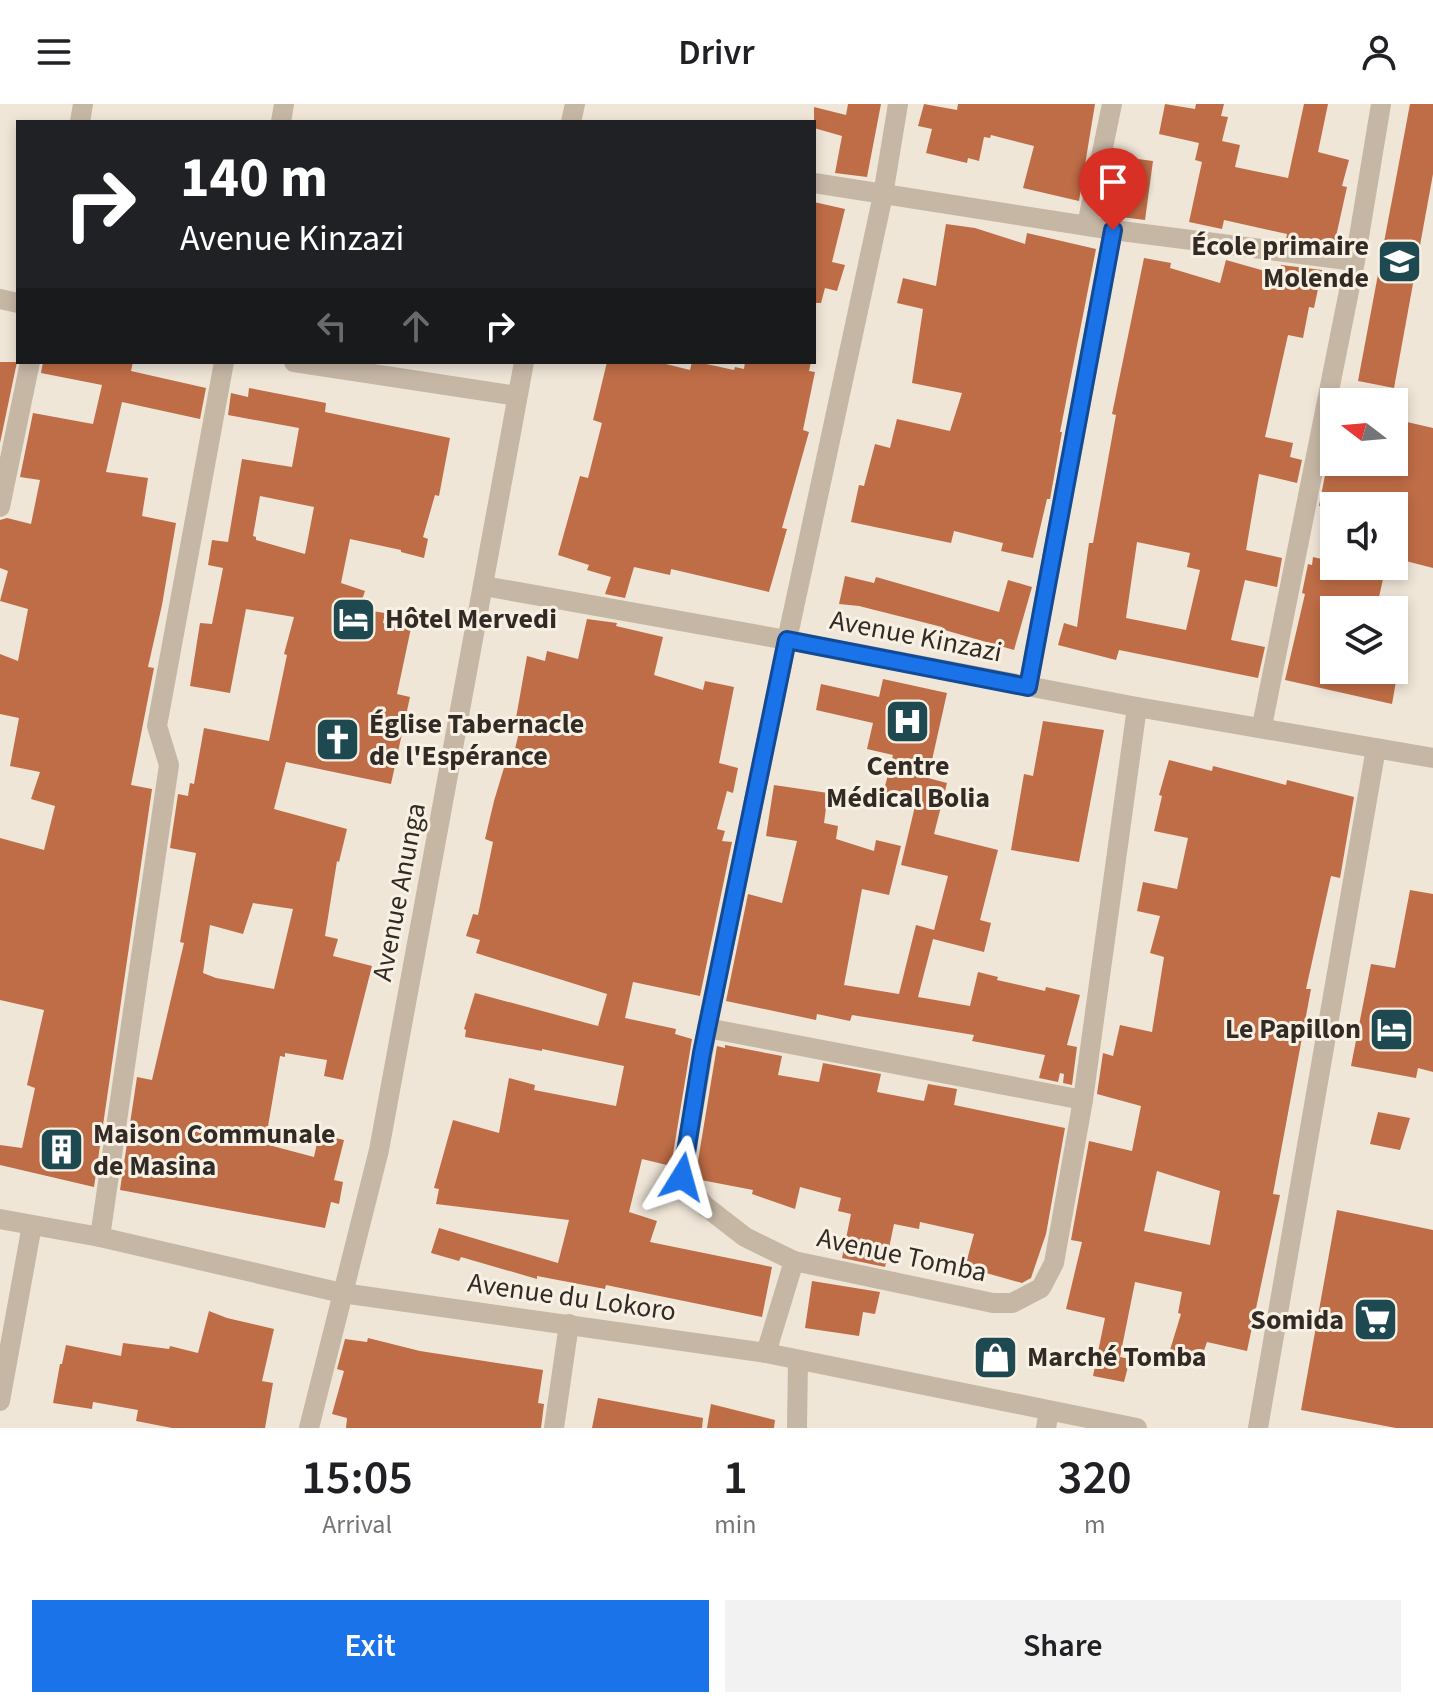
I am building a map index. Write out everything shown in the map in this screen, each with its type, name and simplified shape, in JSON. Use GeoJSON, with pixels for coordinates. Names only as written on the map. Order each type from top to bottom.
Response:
{"type":"FeatureCollection","features":[{"type":"Feature","properties":{"kind":"street","name":"Avenue Tomba"},"geometry":{"type":"LineString","coordinates":[[898,104],[883,195],[707,1028],[682,1177],[705,1206],[745,1237],[794,1261],[993,1303],[1012,1303],[1041,1288],[1054,1263],[1083,1100],[1137,707]]}},
{"type":"Feature","properties":{"kind":"street"},"geometry":{"type":"LineString","coordinates":[[1087,225],[1112,104]]}},
{"type":"Feature","properties":{"kind":"street"},"geometry":{"type":"LineString","coordinates":[[1262,726],[1355,261],[1381,104]]}},
{"type":"Feature","properties":{"kind":"street"},"geometry":{"type":"LineString","coordinates":[[816,183],[1113,230],[1355,261]]}},
{"type":"Feature","properties":{"kind":"street"},"geometry":{"type":"LineString","coordinates":[[1028,687],[1113,230]]}},
{"type":"Feature","properties":{"kind":"street"},"geometry":{"type":"LineString","coordinates":[[0,507],[30,364]]}},
{"type":"Feature","properties":{"kind":"street"},"geometry":{"type":"LineString","coordinates":[[100,1237],[169,765],[157,726],[224,364]]}},
{"type":"Feature","properties":{"kind":"street"},"geometry":{"type":"LineString","coordinates":[[307,364],[517,396]]}},
{"type":"Feature","properties":{"kind":"street","name":"Avenue Anunga"},"geometry":{"type":"LineString","coordinates":[[309,1428],[379,1150],[524,364]]}},
{"type":"Feature","properties":{"kind":"street","name":"Avenue Kinzazi"},"geometry":{"type":"LineString","coordinates":[[484,586],[1137,707],[1262,726],[1433,758]]}},
{"type":"Feature","properties":{"kind":"street"},"geometry":{"type":"LineString","coordinates":[[1258,1428],[1376,748]]}},
{"type":"Feature","properties":{"kind":"street"},"geometry":{"type":"LineString","coordinates":[[707,1028],[1083,1100]]}},
{"type":"Feature","properties":{"kind":"street","name":"Avenue du Lokoro"},"geometry":{"type":"LineString","coordinates":[[0,1219],[100,1237],[342,1293],[766,1353],[1047,1419],[1137,1428]]}},
{"type":"Feature","properties":{"kind":"street"},"geometry":{"type":"LineString","coordinates":[[0,1401],[32,1225]]}},
{"type":"Feature","properties":{"kind":"street","name":"Avenue Tomba"},"geometry":{"type":"LineString","coordinates":[[766,1353],[794,1261]]}},
{"type":"Feature","properties":{"kind":"street"},"geometry":{"type":"LineString","coordinates":[[554,1428],[569,1324]]}},
{"type":"Feature","properties":{"kind":"street"},"geometry":{"type":"LineString","coordinates":[[797,1428],[798,1360]]}},
{"type":"Feature","properties":{"kind":"building"},"geometry":{"type":"Polygon","coordinates":[[[848,104],[881,104],[867,177],[835,173],[842,136],[816,129],[814,107],[846,115],[848,104]]]}},
{"type":"Feature","properties":{"kind":"building"},"geometry":{"type":"Polygon","coordinates":[[[924,104],[957,110],[958,104],[1095,104],[1079,201],[1023,188],[1034,146],[991,135],[990,138],[984,137],[979,161],[968,158],[967,163],[926,153],[932,129],[918,126],[924,104]]]}},
{"type":"Feature","properties":{"kind":"building"},"geometry":{"type":"Polygon","coordinates":[[[1165,104],[1195,109],[1196,104],[1224,104],[1221,116],[1228,117],[1222,141],[1240,145],[1235,167],[1288,178],[1304,104],[1328,104],[1318,152],[1349,160],[1342,186],[1347,187],[1335,241],[1328,239],[1327,244],[1286,239],[1287,234],[1224,220],[1222,229],[1189,222],[1202,162],[1195,160],[1199,143],[1159,134],[1165,104]]]}},
{"type":"Feature","properties":{"kind":"building"},"geometry":{"type":"Polygon","coordinates":[[[1410,104],[1433,104],[1433,174],[1394,388],[1358,381],[1410,104]]]}},
{"type":"Feature","properties":{"kind":"building"},"geometry":{"type":"Polygon","coordinates":[[[1115,156],[1153,161],[1145,220],[1105,215],[1115,156]]]}},
{"type":"Feature","properties":{"kind":"building"},"geometry":{"type":"Polygon","coordinates":[[[816,202],[845,209],[832,262],[845,265],[837,291],[825,288],[821,303],[816,303],[816,202]]]}},
{"type":"Feature","properties":{"kind":"building"},"geometry":{"type":"Polygon","coordinates":[[[946,224],[975,228],[1025,244],[1027,233],[1096,249],[1050,499],[1047,499],[1033,558],[1001,551],[1003,543],[954,531],[951,543],[851,522],[859,485],[864,486],[875,444],[890,448],[897,419],[950,431],[962,393],[912,383],[923,309],[897,303],[903,278],[936,286],[946,224]]]}},
{"type":"Feature","properties":{"kind":"building"},"geometry":{"type":"Polygon","coordinates":[[[1144,258],[1171,263],[1170,268],[1220,283],[1226,260],[1279,275],[1281,265],[1322,270],[1314,308],[1309,307],[1303,338],[1288,335],[1265,437],[1293,443],[1290,457],[1302,460],[1297,483],[1259,474],[1246,550],[1282,558],[1277,587],[1245,580],[1231,640],[1265,647],[1258,678],[1119,650],[1116,660],[1058,645],[1064,623],[1077,627],[1089,543],[1093,543],[1116,415],[1112,414],[1144,258]],[[1137,542],[1126,618],[1186,630],[1200,570],[1187,567],[1190,553],[1137,542]]]}},
{"type":"Feature","properties":{"kind":"building"},"geometry":{"type":"Polygon","coordinates":[[[0,362],[16,362],[17,364],[0,443],[0,362]]]}},
{"type":"Feature","properties":{"kind":"building"},"geometry":{"type":"Polygon","coordinates":[[[43,364],[133,364],[131,371],[206,388],[200,419],[122,402],[106,472],[148,478],[142,516],[176,523],[148,667],[154,668],[131,785],[152,789],[94,1187],[0,1165],[0,1145],[22,1148],[35,1088],[27,1085],[44,1010],[0,1000],[0,838],[44,850],[55,806],[31,799],[40,772],[10,766],[19,718],[0,714],[0,654],[18,661],[28,609],[0,601],[8,571],[0,568],[0,520],[7,518],[31,524],[40,480],[20,477],[33,413],[93,424],[102,385],[41,373],[43,364]]]}},
{"type":"Feature","properties":{"kind":"building"},"geometry":{"type":"Polygon","coordinates":[[[607,364],[666,364],[690,370],[692,364],[706,364],[734,370],[735,367],[744,369],[745,364],[811,364],[809,371],[815,372],[803,430],[809,432],[782,528],[787,529],[769,592],[671,569],[670,575],[634,567],[625,598],[605,594],[611,577],[587,570],[589,565],[558,555],[580,476],[588,478],[602,423],[593,420],[607,364]]]}},
{"type":"Feature","properties":{"kind":"building"},"geometry":{"type":"Polygon","coordinates":[[[249,388],[326,403],[325,412],[450,438],[439,496],[435,495],[423,537],[428,539],[424,558],[350,539],[341,583],[365,591],[359,609],[385,613],[383,623],[411,628],[397,694],[410,697],[391,784],[286,762],[274,809],[347,829],[337,861],[325,936],[338,939],[333,956],[372,966],[343,1080],[324,1076],[327,1060],[285,1053],[285,1057],[280,1056],[265,1144],[314,1157],[319,1134],[344,1140],[334,1180],[343,1182],[339,1204],[331,1202],[325,1228],[120,1190],[137,1077],[152,1080],[184,943],[180,942],[196,853],[170,848],[178,794],[188,796],[190,783],[194,784],[204,728],[269,741],[287,655],[284,654],[294,617],[246,609],[230,693],[190,686],[200,623],[212,624],[223,568],[208,565],[212,540],[228,542],[242,459],[292,467],[299,428],[228,415],[231,393],[248,397],[249,388]],[[260,496],[253,536],[256,540],[305,554],[314,507],[260,496]],[[253,903],[243,934],[210,925],[203,973],[274,989],[293,909],[253,903]]]}},
{"type":"Feature","properties":{"kind":"building"},"geometry":{"type":"Polygon","coordinates":[[[1408,422],[1433,428],[1433,568],[1408,562],[1408,492],[1322,492],[1325,476],[1408,476],[1408,422]]]}},
{"type":"Feature","properties":{"kind":"building"},"geometry":{"type":"Polygon","coordinates":[[[1313,557],[1320,559],[1320,580],[1383,580],[1379,596],[1320,596],[1320,684],[1396,684],[1392,704],[1285,680],[1305,594],[1302,593],[1308,564],[1312,565],[1313,557]]]}},
{"type":"Feature","properties":{"kind":"building"},"geometry":{"type":"Polygon","coordinates":[[[845,576],[874,583],[876,577],[999,612],[1008,580],[1032,587],[1014,650],[942,627],[859,606],[839,604],[845,576]]]}},
{"type":"Feature","properties":{"kind":"building"},"geometry":{"type":"Polygon","coordinates":[[[587,619],[617,623],[616,626],[663,637],[654,675],[703,690],[705,681],[734,687],[719,763],[738,768],[733,793],[727,791],[717,829],[725,831],[722,841],[732,842],[700,996],[633,982],[625,1018],[676,1029],[675,1034],[692,1039],[671,1166],[642,1159],[629,1212],[657,1221],[650,1242],[772,1267],[762,1317],[606,1285],[605,1289],[537,1276],[537,1279],[461,1257],[459,1261],[431,1253],[439,1228],[558,1263],[569,1220],[436,1204],[439,1189],[434,1188],[453,1120],[499,1133],[509,1078],[535,1085],[534,1090],[616,1106],[624,1066],[465,1037],[464,1029],[475,993],[598,1026],[607,994],[476,953],[480,940],[466,936],[473,914],[478,915],[493,842],[485,839],[494,801],[506,761],[512,762],[522,719],[516,718],[527,656],[545,661],[547,651],[578,659],[587,619]]]}},
{"type":"Feature","properties":{"kind":"building"},"geometry":{"type":"Polygon","coordinates":[[[883,679],[947,693],[928,778],[947,783],[934,834],[998,850],[980,920],[991,923],[984,952],[933,939],[918,997],[970,1006],[978,972],[998,977],[997,980],[1045,991],[1046,987],[1080,995],[1067,1045],[1077,1047],[1072,1085],[1063,1083],[1064,1074],[1060,1073],[1058,1082],[1039,1078],[1045,1055],[972,1041],[974,1035],[852,1015],[850,1021],[817,1014],[816,1020],[726,1001],[748,894],[782,903],[797,841],[766,836],[774,785],[828,793],[824,823],[838,826],[836,839],[874,851],[876,840],[901,846],[889,895],[862,889],[844,985],[899,994],[916,925],[934,930],[948,876],[901,865],[916,802],[883,794],[893,755],[867,749],[873,723],[816,710],[821,684],[879,697],[883,679]]]}},
{"type":"Feature","properties":{"kind":"building"},"geometry":{"type":"Polygon","coordinates":[[[1043,721],[1104,730],[1079,862],[1011,850],[1024,774],[1033,776],[1043,721]]]}},
{"type":"Feature","properties":{"kind":"building"},"geometry":{"type":"Polygon","coordinates":[[[1169,760],[1212,771],[1213,766],[1286,785],[1287,780],[1354,797],[1340,878],[1331,876],[1306,989],[1311,989],[1273,1194],[1280,1195],[1247,1351],[1207,1342],[1201,1359],[1170,1350],[1181,1314],[1178,1313],[1182,1292],[1135,1282],[1120,1357],[1130,1359],[1124,1382],[1093,1376],[1105,1318],[1066,1309],[1082,1242],[1071,1240],[1089,1141],[1132,1151],[1141,1106],[1097,1094],[1103,1053],[1113,1056],[1120,1025],[1152,1032],[1164,957],[1150,953],[1160,916],[1137,911],[1143,882],[1177,889],[1188,838],[1154,831],[1162,796],[1159,795],[1169,760]],[[1157,1171],[1144,1231],[1210,1245],[1220,1191],[1157,1171]]]}},
{"type":"Feature","properties":{"kind":"building","name":"Le Papillon"},"geometry":{"type":"Polygon","coordinates":[[[1410,890],[1433,894],[1433,1072],[1418,1068],[1416,1078],[1351,1066],[1371,964],[1395,968],[1410,890]]]}},
{"type":"Feature","properties":{"kind":"building"},"geometry":{"type":"Polygon","coordinates":[[[725,1045],[782,1056],[778,1075],[819,1082],[823,1063],[881,1074],[877,1092],[924,1101],[928,1084],[957,1089],[954,1105],[1065,1128],[1046,1234],[1031,1278],[1022,1283],[965,1267],[974,1234],[920,1222],[919,1229],[894,1224],[885,1267],[842,1258],[851,1214],[838,1211],[841,1198],[800,1187],[795,1209],[752,1194],[753,1190],[701,1180],[696,1173],[717,1046],[725,1048],[725,1045]]]}},
{"type":"Feature","properties":{"kind":"building"},"geometry":{"type":"Polygon","coordinates":[[[1378,1112],[1410,1118],[1400,1150],[1370,1144],[1378,1112]]]}},
{"type":"Feature","properties":{"kind":"building","name":"Somida"},"geometry":{"type":"Polygon","coordinates":[[[1337,1210],[1433,1230],[1433,1428],[1396,1428],[1301,1410],[1337,1210]]]}},
{"type":"Feature","properties":{"kind":"building"},"geometry":{"type":"Polygon","coordinates":[[[812,1281],[880,1292],[875,1314],[863,1312],[859,1336],[805,1328],[812,1281]]]}},
{"type":"Feature","properties":{"kind":"building"},"geometry":{"type":"Polygon","coordinates":[[[209,1311],[274,1329],[262,1381],[273,1383],[265,1428],[172,1428],[136,1421],[138,1410],[93,1402],[92,1409],[53,1403],[66,1345],[121,1356],[123,1343],[169,1349],[170,1346],[198,1353],[209,1311]]]}},
{"type":"Feature","properties":{"kind":"building"},"geometry":{"type":"Polygon","coordinates":[[[368,1338],[420,1351],[543,1370],[538,1403],[544,1404],[541,1428],[346,1428],[347,1418],[332,1414],[344,1371],[337,1369],[345,1339],[367,1342],[368,1338]]]}},
{"type":"Feature","properties":{"kind":"building"},"geometry":{"type":"Polygon","coordinates":[[[598,1398],[703,1418],[702,1428],[592,1428],[598,1398]]]}},
{"type":"Feature","properties":{"kind":"building"},"geometry":{"type":"Polygon","coordinates":[[[711,1404],[775,1420],[774,1428],[707,1428],[711,1404]]]}},
{"type":"Feature","properties":{"kind":"place","name":"École primaire Molende"},"geometry":{"type":"Point","coordinates":[1400,262]}},
{"type":"Feature","properties":{"kind":"place","name":"Hôtel Mervedi"},"geometry":{"type":"Point","coordinates":[354,619]}},
{"type":"Feature","properties":{"kind":"place","name":"Centre Médical Bolia"},"geometry":{"type":"Point","coordinates":[908,721]}},
{"type":"Feature","properties":{"kind":"place","name":"Église Tabernacle de l'Espérance"},"geometry":{"type":"Point","coordinates":[338,740]}},
{"type":"Feature","properties":{"kind":"place","name":"Le Papillon"},"geometry":{"type":"Point","coordinates":[1392,1029]}},
{"type":"Feature","properties":{"kind":"place","name":"Maison Communale de Masina"},"geometry":{"type":"Point","coordinates":[62,1150]}},
{"type":"Feature","properties":{"kind":"place","name":"Somida"},"geometry":{"type":"Point","coordinates":[1375,1320]}},
{"type":"Feature","properties":{"kind":"place","name":"Marché Tomba"},"geometry":{"type":"Point","coordinates":[996,1357]}},
{"type":"Feature","properties":{"kind":"route"},"geometry":{"type":"LineString","coordinates":[[682,1177],[692,1103],[787,640],[1028,687],[1113,230]]}}]}
